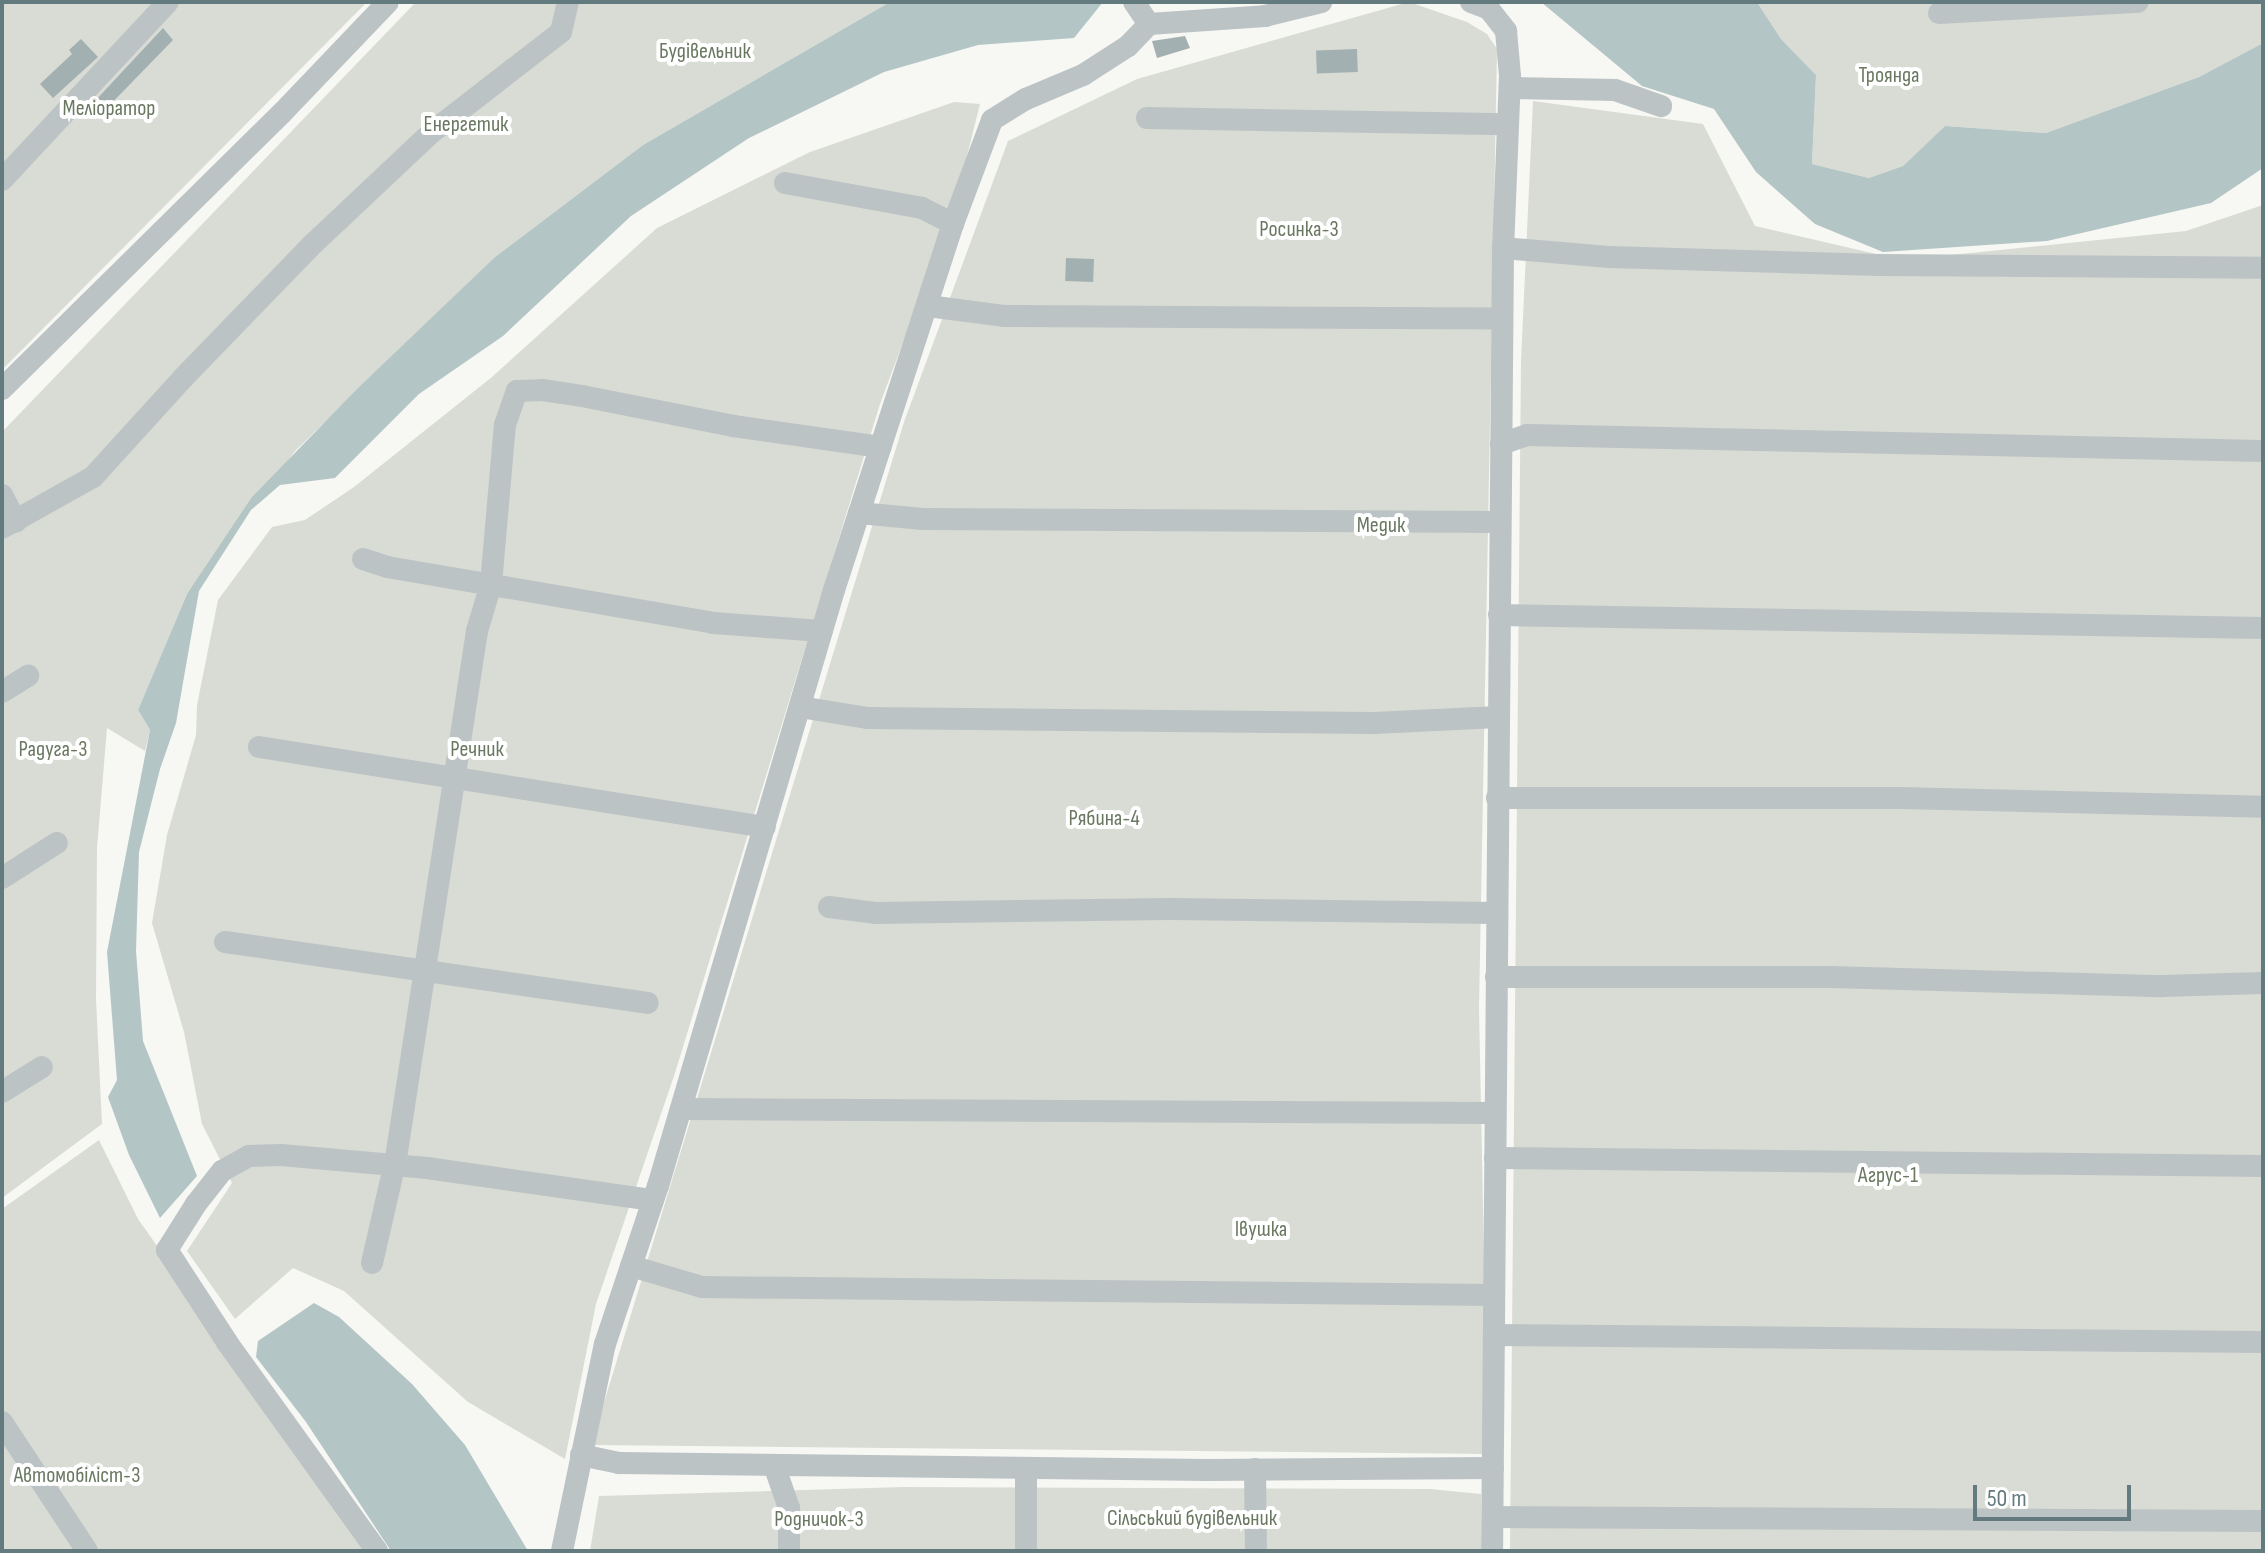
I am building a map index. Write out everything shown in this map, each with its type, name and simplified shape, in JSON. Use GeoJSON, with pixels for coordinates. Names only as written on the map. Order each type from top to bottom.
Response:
{"type":"FeatureCollection","features":[{"type":"Feature","properties":{"kind":"street"},"geometry":{"type":"LineString","coordinates":[[2,180],[168,2]]}},
{"type":"Feature","properties":{"kind":"street"},"geometry":{"type":"LineString","coordinates":[[2,389],[282,113],[388,2]]}},
{"type":"Feature","properties":{"kind":"street"},"geometry":{"type":"LineString","coordinates":[[2,495],[9,525],[93,477],[313,244],[432,132],[561,32],[568,2]]}},
{"type":"Feature","properties":{"kind":"street"},"geometry":{"type":"LineString","coordinates":[[1134,2],[1149,24]]}},
{"type":"Feature","properties":{"kind":"street"},"geometry":{"type":"LineString","coordinates":[[562,1551],[605,1344],[681,1109],[859,513],[953,224],[992,120],[1026,99],[1083,75],[1128,46],[1149,24],[1265,16],[1321,2]]}},
{"type":"Feature","properties":{"kind":"street"},"geometry":{"type":"LineString","coordinates":[[1471,2],[1489,9],[1506,31],[1510,88],[1502,319],[1492,1551]]}},
{"type":"Feature","properties":{"kind":"street"},"geometry":{"type":"LineString","coordinates":[[1939,13],[2138,2]]}},
{"type":"Feature","properties":{"kind":"street"},"geometry":{"type":"LineString","coordinates":[[1510,88],[1615,90],[1661,106]]}},
{"type":"Feature","properties":{"kind":"street"},"geometry":{"type":"LineString","coordinates":[[1147,118],[1508,124]]}},
{"type":"Feature","properties":{"kind":"street"},"geometry":{"type":"LineString","coordinates":[[785,183],[922,208],[953,224]]}},
{"type":"Feature","properties":{"kind":"street"},"geometry":{"type":"LineString","coordinates":[[1503,248],[1609,257],[1846,264],[2263,268]]}},
{"type":"Feature","properties":{"kind":"street"},"geometry":{"type":"LineString","coordinates":[[928,306],[1005,316],[1502,319]]}},
{"type":"Feature","properties":{"kind":"street"},"geometry":{"type":"LineString","coordinates":[[372,1263],[394,1166],[477,631],[491,584],[505,425],[517,391],[542,390],[582,396],[733,426],[881,447]]}},
{"type":"Feature","properties":{"kind":"street"},"geometry":{"type":"LineString","coordinates":[[1501,444],[1527,435],[2263,451]]}},
{"type":"Feature","properties":{"kind":"street"},"geometry":{"type":"LineString","coordinates":[[859,513],[923,519],[1500,522]]}},
{"type":"Feature","properties":{"kind":"street"},"geometry":{"type":"LineString","coordinates":[[363,559],[713,623],[822,631]]}},
{"type":"Feature","properties":{"kind":"street"},"geometry":{"type":"LineString","coordinates":[[1499,615],[2263,628]]}},
{"type":"Feature","properties":{"kind":"street"},"geometry":{"type":"LineString","coordinates":[[2,692],[28,676]]}},
{"type":"Feature","properties":{"kind":"street"},"geometry":{"type":"LineString","coordinates":[[800,707],[868,718],[1374,723],[1498,717]]}},
{"type":"Feature","properties":{"kind":"street"},"geometry":{"type":"LineString","coordinates":[[259,747],[765,827]]}},
{"type":"Feature","properties":{"kind":"street"},"geometry":{"type":"LineString","coordinates":[[1497,798],[1901,798],[2263,807]]}},
{"type":"Feature","properties":{"kind":"street"},"geometry":{"type":"LineString","coordinates":[[2,878],[57,843]]}},
{"type":"Feature","properties":{"kind":"street"},"geometry":{"type":"LineString","coordinates":[[829,907],[875,913],[1170,909],[1496,913]]}},
{"type":"Feature","properties":{"kind":"street"},"geometry":{"type":"LineString","coordinates":[[225,942],[648,1003]]}},
{"type":"Feature","properties":{"kind":"street"},"geometry":{"type":"LineString","coordinates":[[1496,977],[1831,977],[2162,986],[2263,983]]}},
{"type":"Feature","properties":{"kind":"street"},"geometry":{"type":"LineString","coordinates":[[2,1092],[42,1067]]}},
{"type":"Feature","properties":{"kind":"street"},"geometry":{"type":"LineString","coordinates":[[681,1109],[1495,1113]]}},
{"type":"Feature","properties":{"kind":"street"},"geometry":{"type":"LineString","coordinates":[[377,1551],[227,1342],[167,1250],[222,1171],[249,1156],[281,1155],[394,1166],[653,1200]]}},
{"type":"Feature","properties":{"kind":"street"},"geometry":{"type":"LineString","coordinates":[[1495,1158],[2263,1166]]}},
{"type":"Feature","properties":{"kind":"street"},"geometry":{"type":"LineString","coordinates":[[631,1266],[702,1287],[1494,1295]]}},
{"type":"Feature","properties":{"kind":"street"},"geometry":{"type":"LineString","coordinates":[[1494,1335],[2263,1342]]}},
{"type":"Feature","properties":{"kind":"street"},"geometry":{"type":"LineString","coordinates":[[2,1422],[87,1551]]}},
{"type":"Feature","properties":{"kind":"street"},"geometry":{"type":"LineString","coordinates":[[581,1455],[619,1463],[1026,1468],[1493,1468]]}},
{"type":"Feature","properties":{"kind":"street"},"geometry":{"type":"LineString","coordinates":[[774,1465],[789,1508],[789,1551]]}},
{"type":"Feature","properties":{"kind":"street"},"geometry":{"type":"LineString","coordinates":[[1026,1468],[1026,1551]]}},
{"type":"Feature","properties":{"kind":"street"},"geometry":{"type":"LineString","coordinates":[[1255,1469],[1256,1551]]}},
{"type":"Feature","properties":{"kind":"street"},"geometry":{"type":"LineString","coordinates":[[1493,1517],[2263,1521]]}},
{"type":"Feature","properties":{"kind":"green space","name":"Меліоратор"},"geometry":{"type":"Polygon","coordinates":[[[2,2],[367,2],[2,370],[2,2]]]}},
{"type":"Feature","properties":{"kind":"green space","name":"Енергетик"},"geometry":{"type":"Polygon","coordinates":[[[416,2],[890,2],[643,145],[495,257],[295,451],[187,594],[138,710],[150,730],[145,751],[107,728],[97,848],[96,999],[102,1124],[2,1198],[2,432],[416,2]]]}},
{"type":"Feature","properties":{"kind":"green space"},"geometry":{"type":"Polygon","coordinates":[[[1409,2],[1467,22],[1487,34],[1497,49],[1479,1008],[1488,1454],[591,1445],[904,422],[1008,141],[1137,79],[1409,2]]]}},
{"type":"Feature","properties":{"kind":"green space","name":"Троянда"},"geometry":{"type":"Polygon","coordinates":[[[1757,2],[2263,2],[2263,43],[2199,77],[2046,133],[1945,126],[1903,166],[1869,178],[1812,164],[1816,75],[1781,39],[1757,2]]]}},
{"type":"Feature","properties":{"kind":"green space","name":"Агрус-1"},"geometry":{"type":"Polygon","coordinates":[[[1533,101],[1703,124],[1755,226],[1902,260],[2186,231],[2263,205],[2263,1551],[1510,1551],[1521,361],[1533,101]]]}},
{"type":"Feature","properties":{"kind":"green space","name":"Речник"},"geometry":{"type":"Polygon","coordinates":[[[954,102],[980,104],[956,200],[880,404],[675,1073],[596,1304],[565,1459],[468,1402],[344,1291],[293,1268],[235,1319],[187,1251],[232,1183],[202,1124],[184,1032],[152,923],[167,835],[196,735],[197,705],[218,600],[272,527],[305,520],[354,487],[492,377],[657,228],[810,152],[954,102]]]}},
{"type":"Feature","properties":{"kind":"green space","name":"Автомобіліст-3"},"geometry":{"type":"Polygon","coordinates":[[[99,1140],[138,1219],[373,1551],[2,1551],[2,1209],[99,1140]]]}},
{"type":"Feature","properties":{"kind":"green space","name":"Сільський будівельник"},"geometry":{"type":"Polygon","coordinates":[[[904,1487],[1430,1489],[1481,1494],[1481,1551],[590,1551],[599,1496],[904,1487]]]}},
{"type":"Feature","properties":{"kind":"shaded area"},"geometry":{"type":"Polygon","coordinates":[[[890,2],[1103,2],[1074,38],[978,45],[884,72],[749,138],[631,216],[503,336],[419,394],[335,478],[280,485],[251,510],[199,591],[176,723],[160,769],[139,852],[136,951],[143,1041],[197,1176],[160,1218],[129,1155],[108,1097],[117,1080],[107,952],[150,730],[138,710],[187,594],[252,497],[356,390],[495,257],[643,145],[890,2]]]}},
{"type":"Feature","properties":{"kind":"shaded area"},"geometry":{"type":"Polygon","coordinates":[[[1541,2],[1757,2],[1781,39],[1816,75],[1812,164],[1869,178],[1903,166],[1945,126],[2046,133],[2199,77],[2263,43],[2263,168],[2211,203],[2047,241],[1883,252],[1815,224],[1756,172],[1714,109],[1642,86],[1541,2]]]}},
{"type":"Feature","properties":{"kind":"shaded area"},"geometry":{"type":"Polygon","coordinates":[[[314,1303],[339,1317],[412,1384],[465,1445],[528,1551],[391,1551],[306,1422],[256,1357],[258,1341],[314,1303]]]}},
{"type":"Feature","properties":{"kind":"building"},"geometry":{"type":"Polygon","coordinates":[[[163,28],[173,40],[103,112],[94,102],[163,28]]]}},
{"type":"Feature","properties":{"kind":"building"},"geometry":{"type":"Polygon","coordinates":[[[1185,36],[1190,48],[1157,58],[1152,41],[1185,36]]]}},
{"type":"Feature","properties":{"kind":"building"},"geometry":{"type":"Polygon","coordinates":[[[81,39],[98,57],[53,98],[40,84],[72,54],[69,50],[81,39]]]}},
{"type":"Feature","properties":{"kind":"building"},"geometry":{"type":"Polygon","coordinates":[[[1357,49],[1358,72],[1317,73],[1316,50],[1357,49]]]}},
{"type":"Feature","properties":{"kind":"building"},"geometry":{"type":"Polygon","coordinates":[[[1066,258],[1094,259],[1093,282],[1065,281],[1066,258]]]}},
{"type":"Feature","properties":{"kind":"park label","name":"Будівельник"},"geometry":{"type":"Point","coordinates":[705,52]}},
{"type":"Feature","properties":{"kind":"park label","name":"Росинка-3"},"geometry":{"type":"Point","coordinates":[1299,230]}},
{"type":"Feature","properties":{"kind":"park label","name":"Медик"},"geometry":{"type":"Point","coordinates":[1381,526]}},
{"type":"Feature","properties":{"kind":"park label","name":"Радуга-3"},"geometry":{"type":"Point","coordinates":[53,750]}},
{"type":"Feature","properties":{"kind":"park label","name":"Рябина-4"},"geometry":{"type":"Point","coordinates":[1104,819]}},
{"type":"Feature","properties":{"kind":"park label","name":"Івушка"},"geometry":{"type":"Point","coordinates":[1261,1230]}},
{"type":"Feature","properties":{"kind":"park label","name":"Родничок-3"},"geometry":{"type":"Point","coordinates":[819,1520]}}]}
